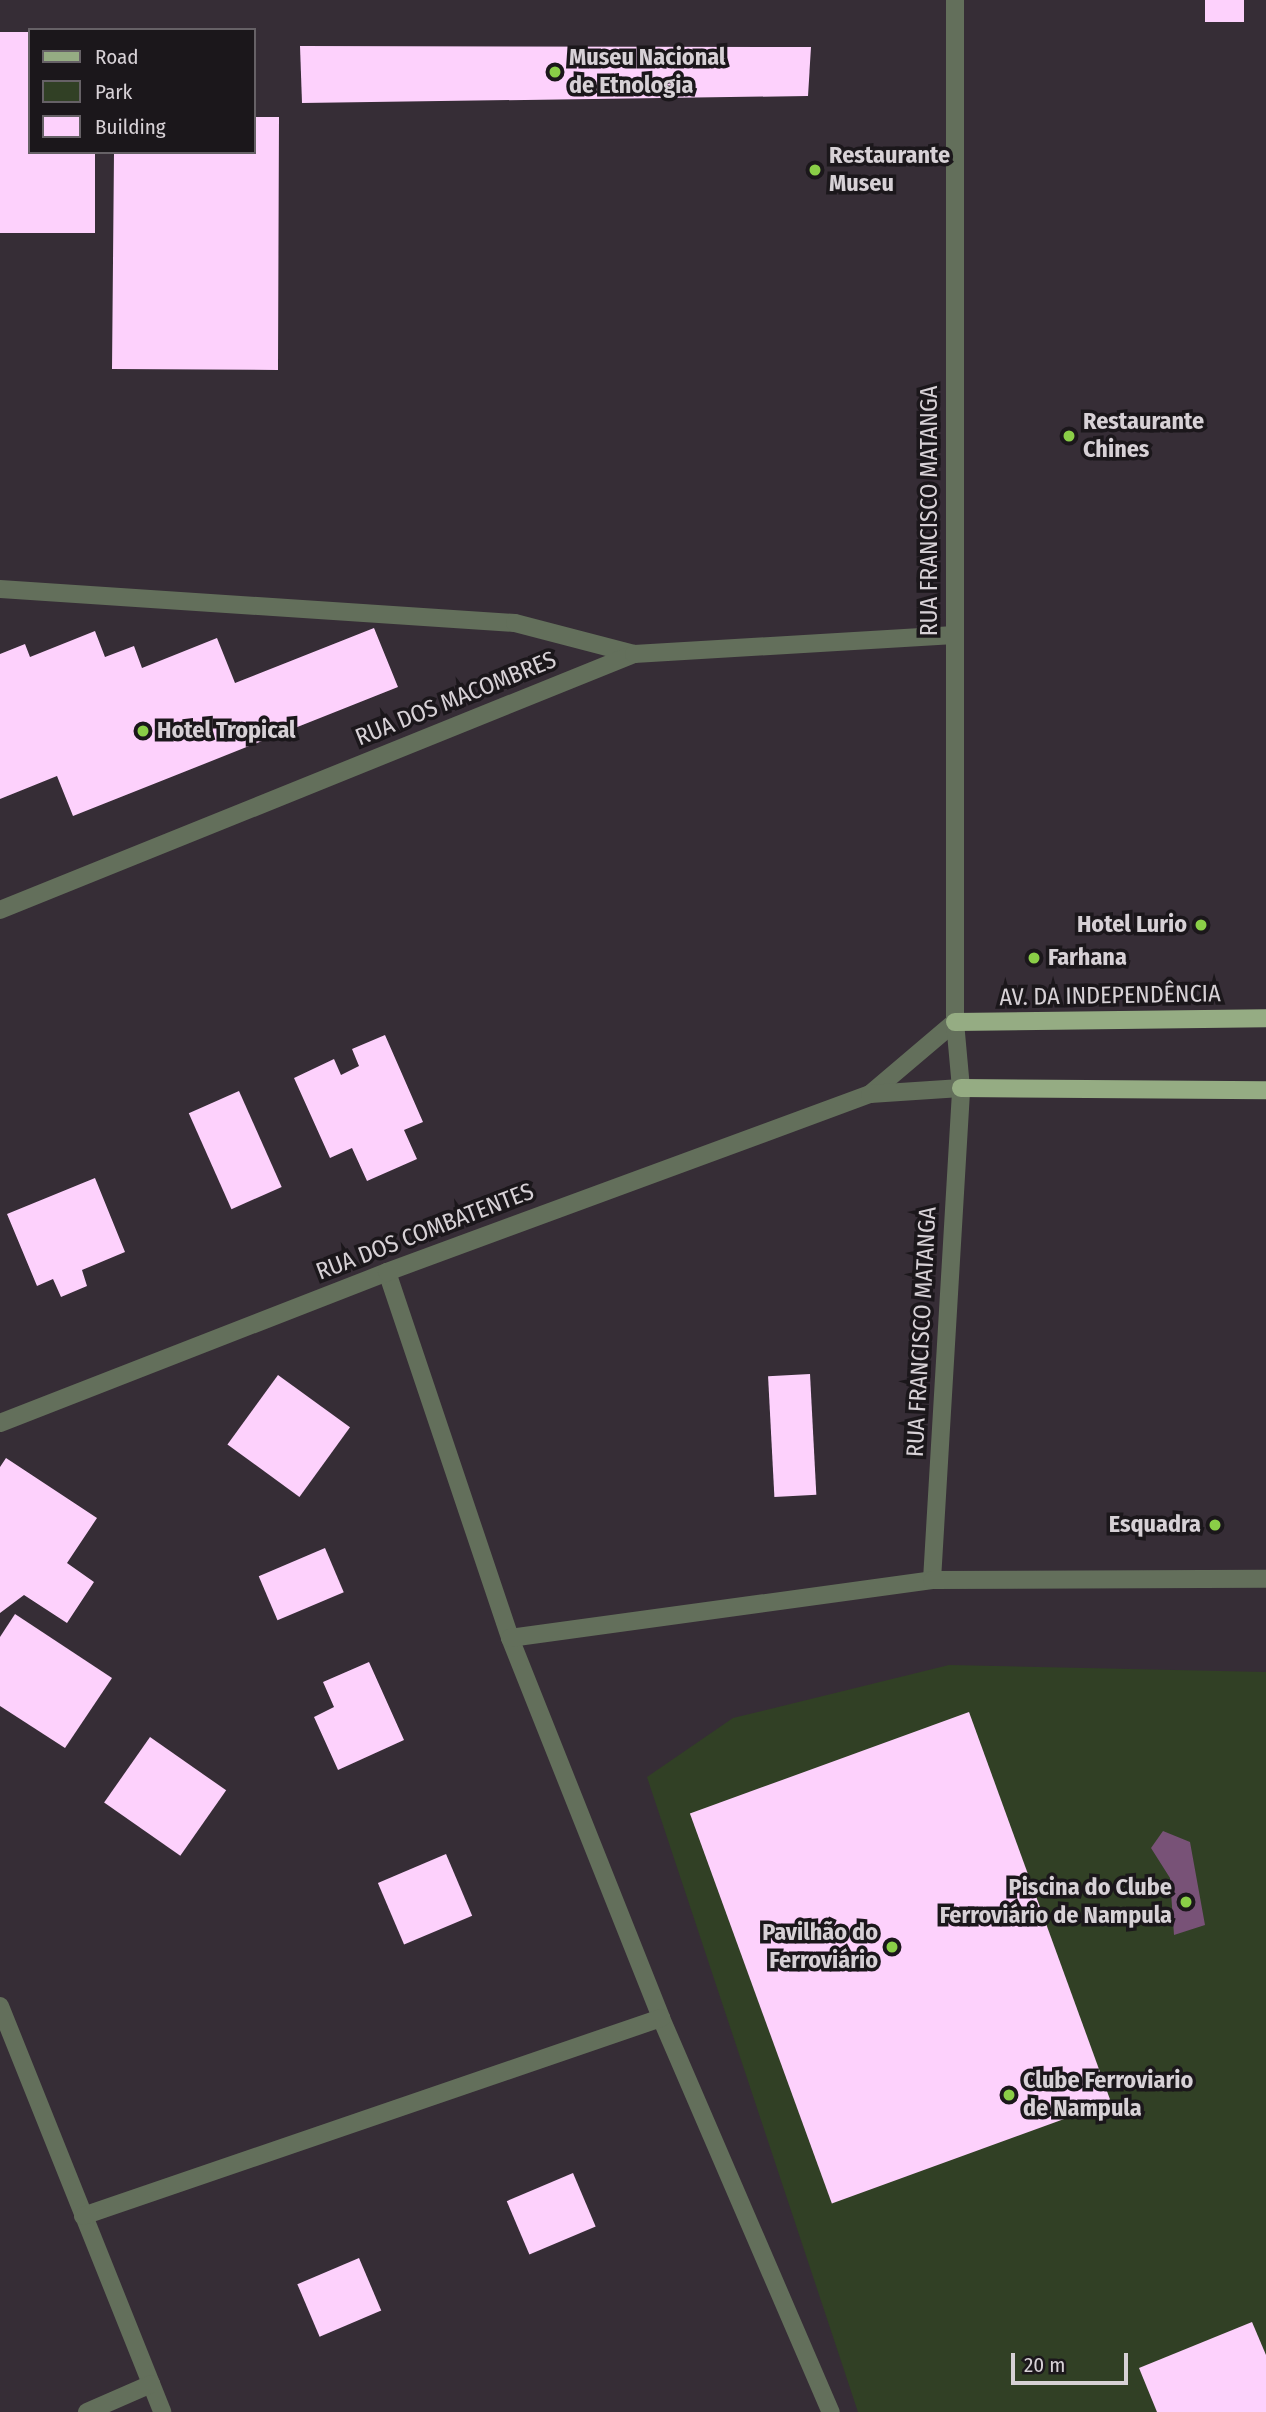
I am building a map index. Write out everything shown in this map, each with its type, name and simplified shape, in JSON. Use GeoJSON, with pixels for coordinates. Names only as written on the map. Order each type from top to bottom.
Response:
{"type":"FeatureCollection","features":[{"type":"Feature","properties":{"kind":"main road","name":"AV. DA INDEPENDÊNCIA"},"geometry":{"type":"LineString","coordinates":[[955,1023],[1266,1018]]}},
{"type":"Feature","properties":{"kind":"main road"},"geometry":{"type":"LineString","coordinates":[[961,1088],[1266,1090]]}},
{"type":"Feature","properties":{"kind":"street","name":"RUA FRANCISCO MATANGA"},"geometry":{"type":"LineString","coordinates":[[955,1023],[956,0]]}},
{"type":"Feature","properties":{"kind":"street"},"geometry":{"type":"LineString","coordinates":[[0,589],[515,623],[634,653]]}},
{"type":"Feature","properties":{"kind":"street","name":"RUA DOS MACOMBRES"},"geometry":{"type":"LineString","coordinates":[[0,911],[634,653],[954,635]]}},
{"type":"Feature","properties":{"kind":"street"},"geometry":{"type":"LineString","coordinates":[[870,1094],[961,1088],[955,1023]]}},
{"type":"Feature","properties":{"kind":"street"},"geometry":{"type":"LineString","coordinates":[[870,1094],[955,1023]]}},
{"type":"Feature","properties":{"kind":"street","name":"RUA FRANCISCO MATANGA"},"geometry":{"type":"LineString","coordinates":[[932,1580],[961,1088]]}},
{"type":"Feature","properties":{"kind":"street","name":"RUA DOS COMBATENTES"},"geometry":{"type":"LineString","coordinates":[[0,1423],[387,1272],[870,1094]]}},
{"type":"Feature","properties":{"kind":"street"},"geometry":{"type":"LineString","coordinates":[[387,1272],[510,1638],[661,2018],[831,2412]]}},
{"type":"Feature","properties":{"kind":"street"},"geometry":{"type":"LineString","coordinates":[[510,1638],[932,1580],[1266,1579]]}},
{"type":"Feature","properties":{"kind":"street"},"geometry":{"type":"LineString","coordinates":[[0,2006],[6,2039],[83,2216],[162,2412]]}},
{"type":"Feature","properties":{"kind":"street"},"geometry":{"type":"LineString","coordinates":[[83,2216],[661,2018]]}},
{"type":"Feature","properties":{"kind":"street"},"geometry":{"type":"LineString","coordinates":[[87,2412],[151,2385]]}},
{"type":"Feature","properties":{"kind":"green space","name":"Clube Ferroviario de Nampula"},"geometry":{"type":"Polygon","coordinates":[[[949,1665],[1266,1672],[1266,2412],[858,2412],[647,1777],[733,1718],[949,1665]]]}},
{"type":"Feature","properties":{"kind":"shaded area","name":"Piscina do Clube Ferroviário de Nampula"},"geometry":{"type":"Polygon","coordinates":[[[1163,1831],[1190,1842],[1205,1925],[1174,1935],[1170,1878],[1151,1848],[1163,1831]]]}},
{"type":"Feature","properties":{"kind":"building"},"geometry":{"type":"Polygon","coordinates":[[[1205,0],[1244,0],[1244,22],[1205,22],[1205,0]]]}},
{"type":"Feature","properties":{"kind":"building"},"geometry":{"type":"Polygon","coordinates":[[[0,32],[28,32],[28,154],[95,154],[95,233],[0,233],[0,32]]]}},
{"type":"Feature","properties":{"kind":"building","name":"Museu Nacional de Etnologia"},"geometry":{"type":"Polygon","coordinates":[[[300,46],[811,47],[808,96],[302,103],[300,46]]]}},
{"type":"Feature","properties":{"kind":"building"},"geometry":{"type":"Polygon","coordinates":[[[256,117],[279,117],[278,370],[112,369],[114,154],[256,154],[256,117]]]}},
{"type":"Feature","properties":{"kind":"building","name":"Hotel Tropical"},"geometry":{"type":"Polygon","coordinates":[[[374,628],[398,687],[73,816],[57,776],[0,799],[0,654],[25,644],[30,657],[95,631],[105,657],[134,646],[142,668],[217,638],[235,683],[374,628]]]}},
{"type":"Feature","properties":{"kind":"building"},"geometry":{"type":"Polygon","coordinates":[[[385,1035],[423,1122],[404,1130],[417,1159],[367,1181],[352,1148],[330,1158],[294,1078],[334,1059],[341,1075],[359,1066],[352,1049],[385,1035]]]}},
{"type":"Feature","properties":{"kind":"building"},"geometry":{"type":"Polygon","coordinates":[[[239,1091],[282,1187],[231,1209],[189,1113],[239,1091]]]}},
{"type":"Feature","properties":{"kind":"building"},"geometry":{"type":"Polygon","coordinates":[[[95,1178],[125,1252],[82,1270],[87,1286],[61,1297],[53,1279],[37,1286],[7,1214],[95,1178]]]}},
{"type":"Feature","properties":{"kind":"building"},"geometry":{"type":"Polygon","coordinates":[[[810,1374],[816,1495],[774,1497],[768,1376],[810,1374]]]}},
{"type":"Feature","properties":{"kind":"building"},"geometry":{"type":"Polygon","coordinates":[[[278,1375],[350,1427],[299,1497],[227,1445],[278,1375]]]}},
{"type":"Feature","properties":{"kind":"building"},"geometry":{"type":"Polygon","coordinates":[[[6,1458],[97,1518],[67,1563],[94,1582],[67,1623],[24,1595],[0,1613],[0,1467],[6,1458]]]}},
{"type":"Feature","properties":{"kind":"building"},"geometry":{"type":"Polygon","coordinates":[[[325,1548],[344,1592],[277,1620],[259,1576],[325,1548]]]}},
{"type":"Feature","properties":{"kind":"building"},"geometry":{"type":"Polygon","coordinates":[[[15,1614],[112,1678],[65,1748],[0,1706],[0,1637],[15,1614]]]}},
{"type":"Feature","properties":{"kind":"building"},"geometry":{"type":"Polygon","coordinates":[[[369,1662],[404,1740],[338,1770],[314,1717],[334,1707],[323,1682],[369,1662]]]}},
{"type":"Feature","properties":{"kind":"building","name":"Pavilhão do Ferroviário"},"geometry":{"type":"Polygon","coordinates":[[[969,1712],[1111,2102],[832,2204],[690,1814],[969,1712]]]}},
{"type":"Feature","properties":{"kind":"building"},"geometry":{"type":"Polygon","coordinates":[[[150,1737],[226,1790],[180,1856],[104,1803],[150,1737]]]}},
{"type":"Feature","properties":{"kind":"building"},"geometry":{"type":"Polygon","coordinates":[[[446,1854],[472,1916],[404,1945],[378,1883],[446,1854]]]}},
{"type":"Feature","properties":{"kind":"building"},"geometry":{"type":"Polygon","coordinates":[[[573,2173],[596,2226],[529,2255],[507,2201],[573,2173]]]}},
{"type":"Feature","properties":{"kind":"building"},"geometry":{"type":"Polygon","coordinates":[[[359,2258],[381,2310],[320,2337],[297,2284],[359,2258]]]}},
{"type":"Feature","properties":{"kind":"building"},"geometry":{"type":"Polygon","coordinates":[[[1252,2322],[1266,2355],[1266,2412],[1157,2412],[1139,2368],[1252,2322]]]}},
{"type":"Feature","properties":{"kind":"place","name":"Museu Nacional de Etnologia"},"geometry":{"type":"Point","coordinates":[555,72]}},
{"type":"Feature","properties":{"kind":"place","name":"Restaurante Museu"},"geometry":{"type":"Point","coordinates":[815,170]}},
{"type":"Feature","properties":{"kind":"place","name":"Restaurante Chines"},"geometry":{"type":"Point","coordinates":[1069,436]}},
{"type":"Feature","properties":{"kind":"place","name":"Hotel Tropical"},"geometry":{"type":"Point","coordinates":[143,731]}},
{"type":"Feature","properties":{"kind":"place","name":"Hotel Lurio"},"geometry":{"type":"Point","coordinates":[1201,925]}},
{"type":"Feature","properties":{"kind":"place","name":"Farhana"},"geometry":{"type":"Point","coordinates":[1034,958]}},
{"type":"Feature","properties":{"kind":"place","name":"Esquadra"},"geometry":{"type":"Point","coordinates":[1215,1525]}},
{"type":"Feature","properties":{"kind":"place","name":"Piscina do Clube Ferroviário de Nampula"},"geometry":{"type":"Point","coordinates":[1186,1902]}},
{"type":"Feature","properties":{"kind":"place","name":"Pavilhão do Ferroviário"},"geometry":{"type":"Point","coordinates":[892,1947]}},
{"type":"Feature","properties":{"kind":"place","name":"Clube Ferroviario de Nampula"},"geometry":{"type":"Point","coordinates":[1009,2095]}}]}
